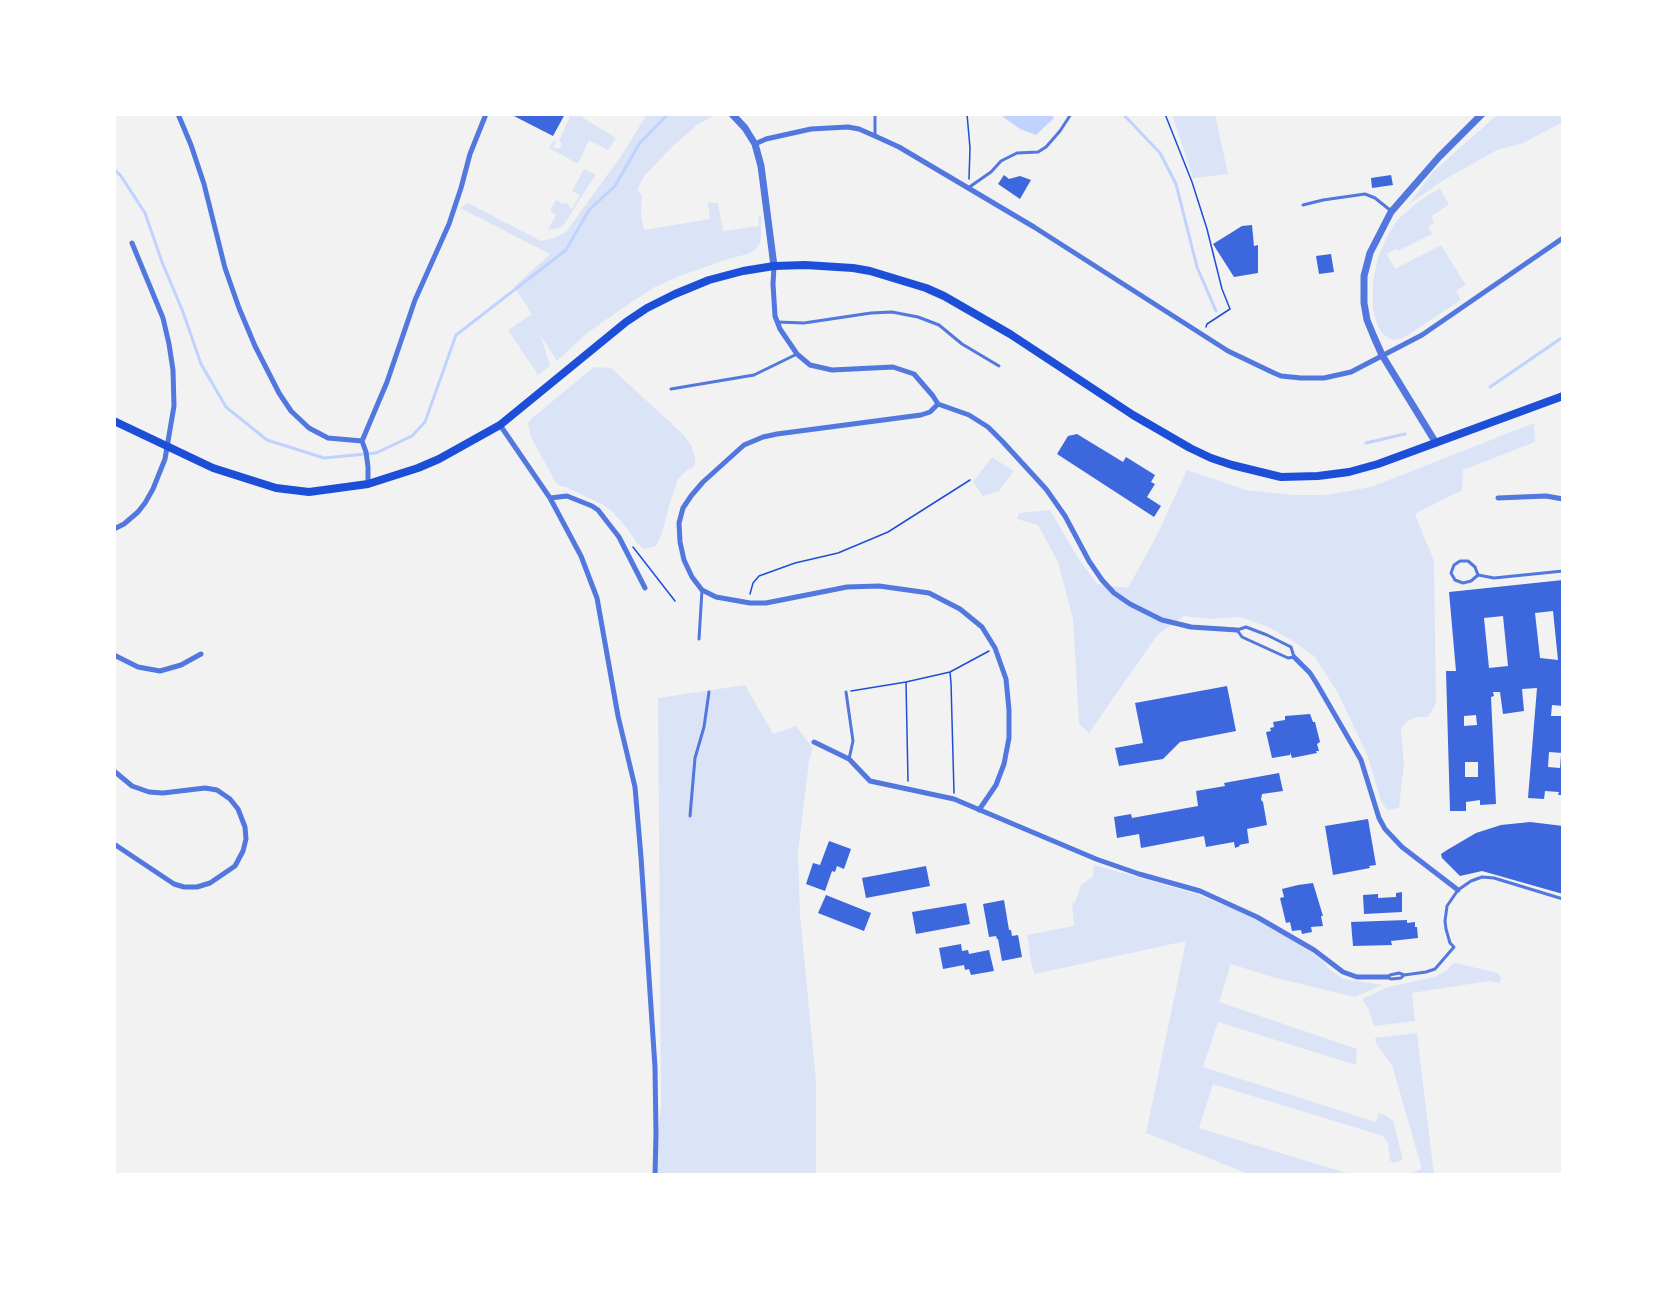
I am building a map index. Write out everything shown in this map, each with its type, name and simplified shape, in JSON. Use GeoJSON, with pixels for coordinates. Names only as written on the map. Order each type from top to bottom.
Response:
{"type":"FeatureCollection","features":[{"type":"Feature","properties":{"kind":"main road"},"geometry":{"type":"LineString","coordinates":[[114,421],[213,468],[276,488],[309,492],[368,484],[439,459],[500,425],[626,322],[647,308],[709,280],[774,266],[805,265],[854,268],[887,275],[944,296],[1010,334],[1163,434],[1211,458],[1281,477],[1348,472],[1378,464],[1563,396]]}},
{"type":"Feature","properties":{"kind":"street"},"geometry":{"type":"LineString","coordinates":[[178,114],[204,184],[225,268],[239,308],[279,393],[291,411],[309,428],[328,438],[362,441]]}},
{"type":"Feature","properties":{"kind":"street"},"geometry":{"type":"LineString","coordinates":[[368,484],[368,466],[362,441],[387,382],[415,300],[449,224],[470,154],[486,114]]}},
{"type":"Feature","properties":{"kind":"street"},"geometry":{"type":"LineString","coordinates":[[732,114],[755,144],[761,166],[774,266],[773,284],[777,322],[797,354],[810,365],[832,370],[893,367],[914,374],[938,404],[969,415],[1000,438],[1046,489],[1065,516],[1089,561],[1114,593],[1162,620],[1191,627],[1237,630]]}},
{"type":"Feature","properties":{"kind":"street"},"geometry":{"type":"LineString","coordinates":[[1436,443],[1382,355],[1367,321],[1364,276],[1370,253],[1391,212],[1439,157],[1482,114]]}},
{"type":"Feature","properties":{"kind":"street"},"geometry":{"type":"LineString","coordinates":[[755,144],[766,139],[811,129],[848,127],[860,129],[899,147],[1034,227],[1228,351],[1274,373],[1301,378],[1324,378],[1351,372],[1422,334],[1563,238]]}},
{"type":"Feature","properties":{"kind":"street"},"geometry":{"type":"LineString","coordinates":[[114,529],[124,524],[145,503],[160,474],[167,446],[174,394],[169,344],[163,318],[132,243]]}},
{"type":"Feature","properties":{"kind":"street"},"geometry":{"type":"LineString","coordinates":[[938,404],[930,412],[921,415],[777,434],[744,445],[703,482],[683,508],[679,523],[680,542],[684,560],[692,577],[702,590],[716,597],[750,603],[766,603],[837,589],[879,586],[929,593],[960,609],[982,627],[995,648],[1006,679],[1010,710],[1009,738],[1004,764],[996,785],[979,810]]}},
{"type":"Feature","properties":{"kind":"street"},"geometry":{"type":"LineString","coordinates":[[500,425],[550,498],[581,556],[597,598],[618,716],[635,787],[642,857],[656,1067],[654,1175]]}},
{"type":"Feature","properties":{"kind":"street"},"geometry":{"type":"LineString","coordinates":[[550,498],[567,496],[598,510],[619,537],[645,588]]}},
{"type":"Feature","properties":{"kind":"street"},"geometry":{"type":"LineString","coordinates":[[1498,498],[1546,496],[1563,499]]}},
{"type":"Feature","properties":{"kind":"street"},"geometry":{"type":"LineString","coordinates":[[114,655],[138,667],[160,671],[181,665],[201,654]]}},
{"type":"Feature","properties":{"kind":"street"},"geometry":{"type":"LineString","coordinates":[[1294,657],[1310,673],[1360,760],[1379,818],[1385,829],[1402,847],[1458,890]]}},
{"type":"Feature","properties":{"kind":"street"},"geometry":{"type":"LineString","coordinates":[[814,742],[849,759],[870,781],[954,800],[1117,867],[1200,891],[1257,917],[1314,950],[1343,972],[1357,977],[1388,977]]}},
{"type":"Feature","properties":{"kind":"street"},"geometry":{"type":"LineString","coordinates":[[114,771],[132,786],[149,792],[163,793],[205,788],[217,790],[230,798],[238,809],[245,827],[246,839],[240,859],[235,866],[210,883],[197,887],[179,887],[114,844]]}},
{"type":"Feature","properties":{"kind":"lane"},"geometry":{"type":"LineString","coordinates":[[875,114],[876,136]]}},
{"type":"Feature","properties":{"kind":"lane"},"geometry":{"type":"LineString","coordinates":[[968,188],[991,172],[1001,161],[1017,153],[1038,152],[1046,147],[1071,114]]}},
{"type":"Feature","properties":{"kind":"lane"},"geometry":{"type":"LineString","coordinates":[[1303,205],[1365,194],[1375,198],[1391,212]]}},
{"type":"Feature","properties":{"kind":"lane"},"geometry":{"type":"LineString","coordinates":[[777,322],[804,324],[871,313],[892,312],[918,317],[939,325],[962,344],[999,366]]}},
{"type":"Feature","properties":{"kind":"lane"},"geometry":{"type":"LineString","coordinates":[[670,389],[754,375],[797,354]]}},
{"type":"Feature","properties":{"kind":"lane"},"geometry":{"type":"LineString","coordinates":[[1460,561],[1468,561],[1475,567],[1478,575],[1471,581],[1463,583],[1455,580],[1451,573],[1454,565],[1460,561]]}},
{"type":"Feature","properties":{"kind":"lane"},"geometry":{"type":"LineString","coordinates":[[1478,575],[1494,578],[1563,571]]}},
{"type":"Feature","properties":{"kind":"lane"},"geometry":{"type":"LineString","coordinates":[[699,639],[702,590]]}},
{"type":"Feature","properties":{"kind":"lane"},"geometry":{"type":"LineString","coordinates":[[1245,627],[1267,635],[1291,647],[1294,657],[1288,658],[1242,637],[1237,630],[1245,627]]}},
{"type":"Feature","properties":{"kind":"lane"},"geometry":{"type":"LineString","coordinates":[[690,816],[695,758],[704,727],[709,692]]}},
{"type":"Feature","properties":{"kind":"lane"},"geometry":{"type":"LineString","coordinates":[[846,692],[853,741],[849,759]]}},
{"type":"Feature","properties":{"kind":"lane"},"geometry":{"type":"LineString","coordinates":[[1388,977],[1399,973],[1404,975],[1435,969],[1454,947],[1450,943],[1446,929],[1447,906],[1464,884],[1475,879],[1494,878],[1563,899]]}},
{"type":"Feature","properties":{"kind":"path"},"geometry":{"type":"LineString","coordinates":[[967,114],[970,148],[968,188]]}},
{"type":"Feature","properties":{"kind":"path"},"geometry":{"type":"LineString","coordinates":[[1165,114],[1192,182],[1222,289],[1230,309],[1207,324],[1203,336]]}},
{"type":"Feature","properties":{"kind":"path"},"geometry":{"type":"LineString","coordinates":[[750,603],[753,583],[759,576],[795,563],[837,553],[888,532],[970,480]]}},
{"type":"Feature","properties":{"kind":"path"},"geometry":{"type":"LineString","coordinates":[[633,546],[675,601]]}},
{"type":"Feature","properties":{"kind":"path"},"geometry":{"type":"LineString","coordinates":[[846,692],[950,672],[995,648]]}},
{"type":"Feature","properties":{"kind":"path"},"geometry":{"type":"LineString","coordinates":[[950,672],[954,800]]}},
{"type":"Feature","properties":{"kind":"path"},"geometry":{"type":"LineString","coordinates":[[906,682],[907,788]]}},
{"type":"Feature","properties":{"kind":"shaded area"},"geometry":{"type":"Polygon","coordinates":[[[571,114],[579,117],[584,114],[582,117],[616,138],[608,150],[589,140],[578,164],[549,148],[554,140],[556,141],[553,147],[559,149],[562,143],[559,141],[571,114]]]}},
{"type":"Feature","properties":{"kind":"shaded area"},"geometry":{"type":"Polygon","coordinates":[[[647,114],[717,114],[697,125],[645,175],[637,190],[642,196],[641,214],[644,230],[710,219],[708,202],[718,203],[723,231],[759,226],[758,217],[761,216],[760,243],[748,254],[677,277],[655,287],[586,334],[557,361],[541,336],[550,366],[538,375],[508,330],[532,314],[514,287],[550,254],[460,208],[468,203],[541,241],[566,232],[623,153],[647,114]]]}},
{"type":"Feature","properties":{"kind":"shaded area"},"geometry":{"type":"Polygon","coordinates":[[[1172,114],[1215,114],[1228,174],[1193,178],[1172,114]]]}},
{"type":"Feature","properties":{"kind":"shaded area"},"geometry":{"type":"Polygon","coordinates":[[[1498,114],[1563,114],[1563,122],[1523,143],[1497,150],[1442,181],[1408,205],[1433,172],[1498,114]]]}},
{"type":"Feature","properties":{"kind":"shaded area"},"geometry":{"type":"Polygon","coordinates":[[[584,169],[596,174],[563,226],[548,230],[556,215],[550,211],[556,200],[564,204],[566,202],[572,209],[580,195],[572,191],[584,169]]]}},
{"type":"Feature","properties":{"kind":"shaded area"},"geometry":{"type":"Polygon","coordinates":[[[1440,188],[1449,205],[1431,216],[1434,223],[1428,226],[1432,234],[1387,254],[1395,269],[1441,245],[1466,285],[1456,291],[1461,300],[1403,338],[1393,340],[1381,331],[1373,310],[1373,281],[1378,258],[1397,220],[1418,202],[1440,188]]]}},
{"type":"Feature","properties":{"kind":"shaded area"},"geometry":{"type":"Polygon","coordinates":[[[594,367],[611,368],[684,435],[692,447],[695,464],[678,479],[656,546],[644,549],[613,512],[556,483],[530,435],[528,423],[531,419],[594,367]]]}},
{"type":"Feature","properties":{"kind":"shaded area"},"geometry":{"type":"Polygon","coordinates":[[[1534,423],[1535,442],[1463,470],[1462,490],[1415,514],[1434,561],[1436,703],[1428,717],[1417,717],[1407,721],[1401,729],[1404,764],[1399,808],[1387,810],[1381,801],[1368,757],[1338,693],[1314,656],[1268,627],[1240,617],[1210,619],[1184,616],[1158,634],[1089,733],[1079,724],[1073,619],[1058,562],[1038,525],[1017,519],[1019,513],[1050,510],[1078,558],[1097,584],[1128,588],[1155,539],[1187,470],[1246,490],[1292,495],[1325,495],[1371,487],[1534,423]]]}},
{"type":"Feature","properties":{"kind":"shaded area"},"geometry":{"type":"Polygon","coordinates":[[[992,457],[1014,471],[999,491],[983,496],[973,482],[992,457]]]}},
{"type":"Feature","properties":{"kind":"shaded area"},"geometry":{"type":"Polygon","coordinates":[[[745,685],[773,734],[796,726],[813,748],[809,761],[798,852],[800,914],[816,1081],[816,1175],[654,1175],[661,1104],[658,698],[745,685]]]}},
{"type":"Feature","properties":{"kind":"shaded area"},"geometry":{"type":"Polygon","coordinates":[[[1094,865],[1197,894],[1249,916],[1299,944],[1344,979],[1382,985],[1355,997],[1272,977],[1231,964],[1219,1002],[1357,1049],[1356,1065],[1218,1022],[1203,1067],[1376,1122],[1379,1113],[1385,1115],[1393,1121],[1402,1160],[1393,1163],[1390,1160],[1388,1143],[1383,1136],[1213,1084],[1199,1128],[1353,1175],[1251,1175],[1146,1133],[1186,941],[1035,974],[1032,967],[1027,935],[1074,926],[1072,904],[1075,902],[1081,885],[1093,876],[1094,865]]]}},
{"type":"Feature","properties":{"kind":"shaded area"},"geometry":{"type":"Polygon","coordinates":[[[1455,963],[1498,973],[1501,978],[1500,983],[1489,981],[1412,993],[1415,1021],[1374,1026],[1369,1010],[1362,999],[1388,987],[1434,977],[1455,963]]]}},
{"type":"Feature","properties":{"kind":"shaded area"},"geometry":{"type":"Polygon","coordinates":[[[1417,1033],[1434,1175],[1406,1175],[1422,1169],[1392,1065],[1377,1045],[1375,1038],[1417,1033]]]}},
{"type":"Feature","properties":{"kind":"water"},"geometry":{"type":"Polygon","coordinates":[[[999,114],[1054,114],[1053,119],[1036,135],[1020,129],[999,114]]]}},
{"type":"Feature","properties":{"kind":"building"},"geometry":{"type":"Polygon","coordinates":[[[510,114],[565,114],[553,136],[510,114]]]}},
{"type":"Feature","properties":{"kind":"building"},"geometry":{"type":"Polygon","coordinates":[[[1004,175],[1009,179],[1020,176],[1031,180],[1020,199],[998,184],[1004,175]]]}},
{"type":"Feature","properties":{"kind":"building"},"geometry":{"type":"Polygon","coordinates":[[[1391,175],[1393,185],[1372,188],[1371,178],[1391,175]]]}},
{"type":"Feature","properties":{"kind":"building"},"geometry":{"type":"Polygon","coordinates":[[[1252,225],[1254,246],[1258,245],[1258,273],[1234,277],[1213,244],[1242,226],[1252,225]]]}},
{"type":"Feature","properties":{"kind":"building"},"geometry":{"type":"Polygon","coordinates":[[[1331,254],[1334,272],[1319,274],[1316,256],[1331,254]]]}},
{"type":"Feature","properties":{"kind":"building"},"geometry":{"type":"Polygon","coordinates":[[[1077,434],[1123,462],[1126,457],[1155,475],[1151,482],[1155,484],[1147,497],[1161,506],[1154,517],[1057,454],[1068,436],[1077,434]]]}},
{"type":"Feature","properties":{"kind":"building"},"geometry":{"type":"Polygon","coordinates":[[[1563,580],[1563,706],[1552,705],[1551,716],[1563,716],[1563,753],[1549,752],[1548,767],[1560,768],[1561,755],[1563,755],[1563,795],[1558,795],[1559,792],[1545,791],[1544,799],[1528,798],[1537,688],[1522,689],[1524,711],[1503,714],[1500,692],[1493,692],[1494,696],[1491,697],[1496,804],[1480,805],[1480,800],[1466,802],[1466,811],[1450,811],[1446,671],[1456,671],[1449,592],[1563,580]],[[1553,611],[1535,613],[1540,658],[1558,660],[1553,611]],[[1503,616],[1484,618],[1489,668],[1508,666],[1503,616]],[[1476,715],[1464,716],[1464,726],[1477,725],[1476,715]],[[1465,762],[1465,777],[1478,777],[1478,762],[1465,762]]]}},
{"type":"Feature","properties":{"kind":"building"},"geometry":{"type":"Polygon","coordinates":[[[1227,686],[1236,731],[1180,742],[1163,759],[1119,766],[1115,748],[1143,743],[1135,703],[1227,686]]]}},
{"type":"Feature","properties":{"kind":"building"},"geometry":{"type":"Polygon","coordinates":[[[1310,714],[1315,722],[1320,742],[1317,744],[1319,751],[1292,758],[1290,752],[1290,755],[1272,758],[1266,732],[1271,731],[1270,728],[1274,727],[1273,722],[1285,720],[1285,716],[1310,714]]]}},
{"type":"Feature","properties":{"kind":"building"},"geometry":{"type":"Polygon","coordinates":[[[1279,773],[1283,791],[1262,794],[1261,800],[1267,825],[1247,829],[1249,843],[1235,848],[1234,842],[1206,847],[1204,836],[1141,848],[1139,834],[1117,838],[1114,817],[1131,814],[1132,818],[1198,806],[1196,791],[1225,786],[1224,783],[1279,773]]]}},
{"type":"Feature","properties":{"kind":"building"},"geometry":{"type":"Polygon","coordinates":[[[1368,819],[1376,865],[1333,875],[1325,826],[1368,819]]]}},
{"type":"Feature","properties":{"kind":"building"},"geometry":{"type":"Polygon","coordinates":[[[1530,822],[1563,826],[1563,894],[1482,871],[1460,876],[1442,858],[1441,854],[1476,833],[1501,825],[1530,822]]]}},
{"type":"Feature","properties":{"kind":"building"},"geometry":{"type":"Polygon","coordinates":[[[829,841],[851,849],[844,869],[837,866],[835,872],[832,871],[825,891],[806,884],[813,863],[820,865],[829,841]]]}},
{"type":"Feature","properties":{"kind":"building"},"geometry":{"type":"Polygon","coordinates":[[[926,866],[930,886],[866,898],[862,878],[926,866]]]}},
{"type":"Feature","properties":{"kind":"building"},"geometry":{"type":"Polygon","coordinates":[[[1313,883],[1323,916],[1321,916],[1323,926],[1311,927],[1312,932],[1302,934],[1301,930],[1292,931],[1290,922],[1286,923],[1280,898],[1284,897],[1282,889],[1313,883]]]}},
{"type":"Feature","properties":{"kind":"building"},"geometry":{"type":"Polygon","coordinates":[[[1402,892],[1402,912],[1364,914],[1363,895],[1378,894],[1378,898],[1396,897],[1396,893],[1402,892]]]}},
{"type":"Feature","properties":{"kind":"building"},"geometry":{"type":"Polygon","coordinates":[[[826,895],[871,913],[864,931],[818,913],[826,895]]]}},
{"type":"Feature","properties":{"kind":"building"},"geometry":{"type":"Polygon","coordinates":[[[1004,900],[1009,930],[1012,936],[1018,935],[1022,957],[1002,961],[998,939],[996,936],[989,937],[983,904],[1004,900]]]}},
{"type":"Feature","properties":{"kind":"building"},"geometry":{"type":"Polygon","coordinates":[[[966,903],[970,924],[916,934],[912,912],[966,903]]]}},
{"type":"Feature","properties":{"kind":"building"},"geometry":{"type":"Polygon","coordinates":[[[1407,920],[1407,923],[1415,922],[1418,938],[1391,941],[1392,945],[1353,946],[1351,922],[1407,920]]]}},
{"type":"Feature","properties":{"kind":"building"},"geometry":{"type":"Polygon","coordinates":[[[961,944],[962,951],[968,950],[969,954],[989,950],[994,971],[971,975],[969,969],[965,970],[964,965],[943,969],[939,948],[961,944]]]}},
{"type":"Feature","properties":{"kind":"waterway"},"geometry":{"type":"LineString","coordinates":[[114,169],[145,213],[201,364],[226,407],[267,440],[324,458],[376,453],[412,436],[425,422],[456,335],[566,250],[589,210],[615,186],[639,144],[668,114]]}},
{"type":"Feature","properties":{"kind":"waterway"},"geometry":{"type":"LineString","coordinates":[[1123,114],[1160,153],[1176,184],[1197,267],[1216,311]]}},
{"type":"Feature","properties":{"kind":"waterway"},"geometry":{"type":"LineString","coordinates":[[1490,387],[1563,337]]}},
{"type":"Feature","properties":{"kind":"waterway"},"geometry":{"type":"LineString","coordinates":[[1366,443],[1405,434]]}}]}
